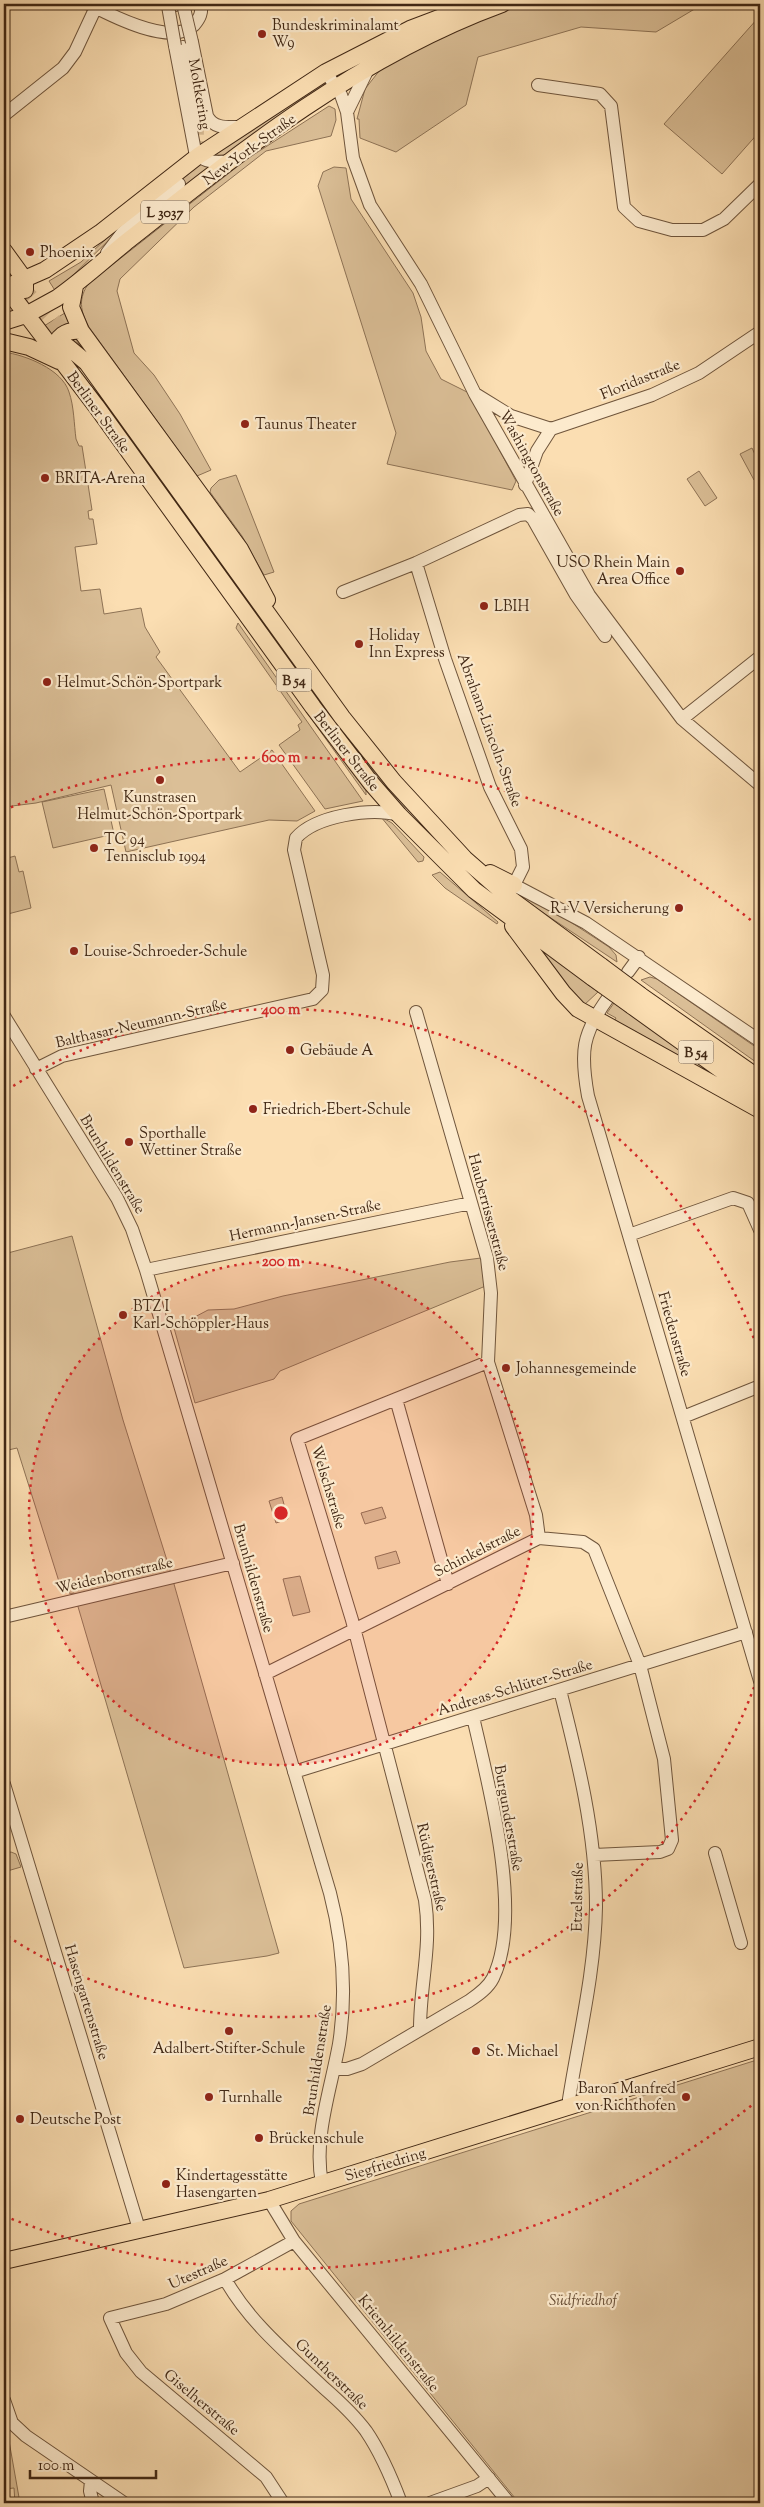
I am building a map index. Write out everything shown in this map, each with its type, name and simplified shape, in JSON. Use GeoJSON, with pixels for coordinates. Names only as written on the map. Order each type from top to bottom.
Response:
{"type":"FeatureCollection","features":[{"type":"Feature","properties":{"kind":"main road","name":"New-York-Straße"},"geometry":{"type":"LineString","coordinates":[[4,287],[41,273],[100,233],[198,156],[326,72],[410,29],[480,4]]}},
{"type":"Feature","properties":{"kind":"main road","name":"New-York-Straße"},"geometry":{"type":"LineString","coordinates":[[16,316],[57,298],[74,286],[100,263],[230,161],[370,64],[442,29],[502,4]]}},
{"type":"Feature","properties":{"kind":"main road"},"geometry":{"type":"LineString","coordinates":[[4,252],[25,280],[16,316]]}},
{"type":"Feature","properties":{"kind":"main road"},"geometry":{"type":"LineString","coordinates":[[16,316],[41,273]]}},
{"type":"Feature","properties":{"kind":"main road"},"geometry":{"type":"LineString","coordinates":[[74,286],[69,343],[240,549],[287,640]]}},
{"type":"Feature","properties":{"kind":"main road","name":"Berliner Straße"},"geometry":{"type":"LineString","coordinates":[[4,287],[16,316],[69,343],[87,363],[342,717],[394,782],[464,858],[597,972]]}},
{"type":"Feature","properties":{"kind":"main road","name":"B 54"},"geometry":{"type":"LineString","coordinates":[[4,341],[47,354],[66,367]]}},
{"type":"Feature","properties":{"kind":"main road","name":"Berliner Straße"},"geometry":{"type":"LineString","coordinates":[[69,343],[66,367],[307,699],[371,783],[399,815],[474,890],[504,914],[597,972],[636,1000],[760,1098]]}},
{"type":"Feature","properties":{"kind":"main road"},"geometry":{"type":"LineString","coordinates":[[464,858],[514,885]]}},
{"type":"Feature","properties":{"kind":"main road"},"geometry":{"type":"LineString","coordinates":[[504,914],[563,993],[578,1009],[760,1110]]}},
{"type":"Feature","properties":{"kind":"main road","name":"Berliner Straße"},"geometry":{"type":"LineString","coordinates":[[636,1000],[760,1079]]}},
{"type":"Feature","properties":{"kind":"main road","name":"Siegfriedring"},"geometry":{"type":"LineString","coordinates":[[4,2261],[269,2200],[760,2047]]}},
{"type":"Feature","properties":{"kind":"street"},"geometry":{"type":"LineString","coordinates":[[176,4],[183,44],[207,116],[213,124],[240,127]]}},
{"type":"Feature","properties":{"kind":"street","name":"Moltkering"},"geometry":{"type":"LineString","coordinates":[[176,4],[197,118]]}},
{"type":"Feature","properties":{"kind":"street"},"geometry":{"type":"LineString","coordinates":[[4,115],[55,76],[66,64],[78,46],[92,6],[138,26],[176,34],[188,30],[199,20],[202,13],[201,4]]}},
{"type":"Feature","properties":{"kind":"street","name":"Moltkering"},"geometry":{"type":"LineString","coordinates":[[183,44],[192,143],[198,156]]}},
{"type":"Feature","properties":{"kind":"street"},"geometry":{"type":"LineString","coordinates":[[348,112],[370,64]]}},
{"type":"Feature","properties":{"kind":"street","name":"Washingtonstraße"},"geometry":{"type":"LineString","coordinates":[[326,72],[336,86],[348,112],[353,158],[370,205],[421,284],[475,394],[525,486],[589,595],[682,720],[760,785]]}},
{"type":"Feature","properties":{"kind":"street"},"geometry":{"type":"LineString","coordinates":[[538,85],[600,94],[611,106],[624,207],[639,220],[672,230],[703,230],[724,219],[760,184]]}},
{"type":"Feature","properties":{"kind":"street"},"geometry":{"type":"LineString","coordinates":[[198,156],[213,162],[230,161]]}},
{"type":"Feature","properties":{"kind":"street"},"geometry":{"type":"LineString","coordinates":[[100,263],[123,232],[179,184]]}},
{"type":"Feature","properties":{"kind":"street","name":"Floridastraße"},"geometry":{"type":"LineString","coordinates":[[551,430],[652,395],[699,373],[760,332]]}},
{"type":"Feature","properties":{"kind":"street"},"geometry":{"type":"LineString","coordinates":[[475,394],[511,416],[551,430],[537,451],[525,486]]}},
{"type":"Feature","properties":{"kind":"street"},"geometry":{"type":"LineString","coordinates":[[343,592],[416,563],[519,515],[528,514],[534,518],[576,595],[604,636]]}},
{"type":"Feature","properties":{"kind":"street","name":"Abraham-Lincoln-Straße"},"geometry":{"type":"LineString","coordinates":[[416,563],[445,659],[490,787],[521,849],[523,868],[514,885]]}},
{"type":"Feature","properties":{"kind":"street"},"geometry":{"type":"LineString","coordinates":[[682,720],[760,657]]}},
{"type":"Feature","properties":{"kind":"street"},"geometry":{"type":"LineString","coordinates":[[361,812],[370,800],[371,783]]}},
{"type":"Feature","properties":{"kind":"street","name":"Balthasar-Neumann-Straße"},"geometry":{"type":"LineString","coordinates":[[36,1069],[62,1056],[313,1000],[322,990],[323,975],[294,850],[296,838],[302,830],[310,826],[361,812],[382,811],[399,815]]}},
{"type":"Feature","properties":{"kind":"street"},"geometry":{"type":"LineString","coordinates":[[514,885],[586,923],[639,957],[760,1041]]}},
{"type":"Feature","properties":{"kind":"street"},"geometry":{"type":"LineString","coordinates":[[628,972],[639,957]]}},
{"type":"Feature","properties":{"kind":"street","name":"Friedenstraße"},"geometry":{"type":"LineString","coordinates":[[608,998],[593,1019],[586,1040],[584,1074],[588,1096],[760,1682]]}},
{"type":"Feature","properties":{"kind":"street","name":"Hauberrisserstraße"},"geometry":{"type":"LineString","coordinates":[[416,1012],[487,1258],[491,1280],[488,1362],[536,1515],[539,1538]]}},
{"type":"Feature","properties":{"kind":"street","name":"Brunhildenstraße"},"geometry":{"type":"LineString","coordinates":[[4,1016],[122,1208],[146,1270],[330,1893],[340,1941],[344,1992],[334,2069],[320,2144],[319,2171],[322,2183]]}},
{"type":"Feature","properties":{"kind":"street"},"geometry":{"type":"LineString","coordinates":[[629,1234],[733,1198],[748,1203],[760,1230]]}},
{"type":"Feature","properties":{"kind":"street","name":"Hermann-Jansen-Straße"},"geometry":{"type":"LineString","coordinates":[[146,1270],[471,1203]]}},
{"type":"Feature","properties":{"kind":"street","name":"Welschstraße"},"geometry":{"type":"LineString","coordinates":[[384,1744],[328,1537],[297,1439],[488,1362]]}},
{"type":"Feature","properties":{"kind":"street"},"geometry":{"type":"LineString","coordinates":[[683,1418],[760,1386]]}},
{"type":"Feature","properties":{"kind":"street"},"geometry":{"type":"LineString","coordinates":[[396,1399],[448,1584]]}},
{"type":"Feature","properties":{"kind":"street","name":"Schinkelstraße"},"geometry":{"type":"LineString","coordinates":[[265,1674],[354,1632],[539,1538],[583,1542],[592,1546],[640,1665]]}},
{"type":"Feature","properties":{"kind":"street","name":"Weidenbornstraße"},"geometry":{"type":"LineString","coordinates":[[4,1617],[232,1564]]}},
{"type":"Feature","properties":{"kind":"street","name":"Andreas-Schlüter-Straße"},"geometry":{"type":"LineString","coordinates":[[294,1772],[746,1632]]}},
{"type":"Feature","properties":{"kind":"street"},"geometry":{"type":"LineString","coordinates":[[594,1855],[660,1852],[671,1845],[664,1759],[640,1665]]}},
{"type":"Feature","properties":{"kind":"street","name":"Etzelstraße"},"geometry":{"type":"LineString","coordinates":[[560,1690],[582,1778],[594,1855],[596,1908],[590,1967],[569,2096],[570,2106]]}},
{"type":"Feature","properties":{"kind":"street","name":"Burgunderstraße"},"geometry":{"type":"LineString","coordinates":[[334,2069],[347,2069],[362,2064],[481,1992],[492,1980],[503,1947],[503,1867],[491,1796],[473,1717]]}},
{"type":"Feature","properties":{"kind":"street","name":"Rüdigerstraße"},"geometry":{"type":"LineString","coordinates":[[384,1744],[422,1891],[429,1926],[420,2029]]}},
{"type":"Feature","properties":{"kind":"street","name":"Hasengartenstraße"},"geometry":{"type":"LineString","coordinates":[[4,1784],[139,2229]]}},
{"type":"Feature","properties":{"kind":"street"},"geometry":{"type":"LineString","coordinates":[[715,1853],[741,1944]]}},
{"type":"Feature","properties":{"kind":"street","name":"Kriemhildenstraße"},"geometry":{"type":"LineString","coordinates":[[269,2200],[294,2241],[509,2503]]}},
{"type":"Feature","properties":{"kind":"street","name":"Utestraße"},"geometry":{"type":"LineString","coordinates":[[110,2318],[166,2304],[225,2279],[294,2241]]}},
{"type":"Feature","properties":{"kind":"street","name":"Guntherstraße"},"geometry":{"type":"LineString","coordinates":[[225,2279],[239,2304],[257,2325],[346,2409],[366,2431],[381,2458],[400,2503]]}},
{"type":"Feature","properties":{"kind":"street","name":"Giselherstraße"},"geometry":{"type":"LineString","coordinates":[[110,2318],[126,2353],[142,2372],[266,2477],[283,2503]]}},
{"type":"Feature","properties":{"kind":"street"},"geometry":{"type":"LineString","coordinates":[[4,2400],[16,2428],[124,2503]]}},
{"type":"Feature","properties":{"kind":"street"},"geometry":{"type":"LineString","coordinates":[[430,2503],[477,2486],[489,2478]]}},
{"type":"Feature","properties":{"kind":"street"},"geometry":{"type":"LineString","coordinates":[[91,2481],[90,2491],[93,2503]]}},
{"type":"Feature","properties":{"kind":"green space"},"geometry":{"type":"Polygon","coordinates":[[[526,4],[703,4],[656,32],[581,27],[478,57],[466,105],[396,152],[360,138],[359,119],[357,119],[365,89],[387,61],[472,23],[526,4]]]}},
{"type":"Feature","properties":{"kind":"green space"},"geometry":{"type":"Polygon","coordinates":[[[758,18],[760,20],[760,131],[722,174],[664,124],[758,18]]]}},
{"type":"Feature","properties":{"kind":"green space"},"geometry":{"type":"Polygon","coordinates":[[[321,84],[327,84],[229,155],[210,155],[321,84]]]}},
{"type":"Feature","properties":{"kind":"green space"},"geometry":{"type":"Polygon","coordinates":[[[329,106],[335,109],[336,120],[331,136],[266,151],[194,207],[120,279],[117,291],[134,353],[154,375],[180,414],[211,470],[197,476],[89,327],[82,310],[83,294],[89,283],[247,159],[329,106]]]}},
{"type":"Feature","properties":{"kind":"green space"},"geometry":{"type":"Polygon","coordinates":[[[201,160],[213,164],[185,189],[175,180],[201,160]]]}},
{"type":"Feature","properties":{"kind":"green space"},"geometry":{"type":"Polygon","coordinates":[[[334,167],[346,168],[351,199],[413,293],[421,317],[426,351],[441,379],[469,393],[516,481],[512,490],[387,464],[396,433],[318,186],[323,172],[334,167]]]}},
{"type":"Feature","properties":{"kind":"green space"},"geometry":{"type":"Polygon","coordinates":[[[118,228],[119,230],[56,292],[49,281],[81,262],[118,228]]]}},
{"type":"Feature","properties":{"kind":"green space"},"geometry":{"type":"Polygon","coordinates":[[[68,311],[71,323],[52,341],[44,326],[68,311]]]}},
{"type":"Feature","properties":{"kind":"green space"},"geometry":{"type":"Polygon","coordinates":[[[74,335],[79,336],[211,516],[208,518],[112,386],[75,339],[63,354],[94,389],[361,756],[419,822],[460,863],[527,920],[602,974],[599,977],[525,923],[477,883],[430,839],[358,757],[97,398],[60,352],[61,346],[74,335]]]}},
{"type":"Feature","properties":{"kind":"green space","name":"Helmut-Schön-Sportpark"},"geometry":{"type":"Polygon","coordinates":[[[4,352],[22,356],[51,370],[65,384],[71,397],[76,439],[79,446],[82,446],[92,510],[88,511],[89,519],[93,519],[97,544],[75,547],[81,591],[100,589],[104,614],[141,608],[145,627],[160,652],[156,657],[240,772],[272,750],[315,811],[297,821],[269,820],[126,852],[111,785],[36,803],[4,807],[4,352]]]}},
{"type":"Feature","properties":{"kind":"green space"},"geometry":{"type":"Polygon","coordinates":[[[752,448],[760,465],[760,477],[754,480],[740,454],[752,448]]]}},
{"type":"Feature","properties":{"kind":"green space"},"geometry":{"type":"Polygon","coordinates":[[[699,471],[717,498],[705,506],[687,479],[699,471]]]}},
{"type":"Feature","properties":{"kind":"green space"},"geometry":{"type":"Polygon","coordinates":[[[236,475],[274,572],[264,575],[242,536],[210,492],[211,488],[219,480],[236,475]]]}},
{"type":"Feature","properties":{"kind":"green space"},"geometry":{"type":"Polygon","coordinates":[[[242,622],[366,786],[366,795],[242,622]]]}},
{"type":"Feature","properties":{"kind":"green space"},"geometry":{"type":"Polygon","coordinates":[[[238,623],[363,801],[325,809],[279,745],[300,730],[298,725],[302,722],[236,628],[238,623]]]}},
{"type":"Feature","properties":{"kind":"green space"},"geometry":{"type":"Polygon","coordinates":[[[104,789],[114,834],[53,848],[42,802],[104,789]]]}},
{"type":"Feature","properties":{"kind":"green space"},"geometry":{"type":"Polygon","coordinates":[[[381,817],[392,823],[424,857],[423,861],[418,862],[381,817]]]}},
{"type":"Feature","properties":{"kind":"green space"},"geometry":{"type":"Polygon","coordinates":[[[15,856],[19,872],[23,871],[31,908],[4,915],[4,859],[15,856]]]}},
{"type":"Feature","properties":{"kind":"green space"},"geometry":{"type":"Polygon","coordinates":[[[440,872],[498,922],[497,924],[445,888],[432,875],[440,872]]]}},
{"type":"Feature","properties":{"kind":"green space"},"geometry":{"type":"Polygon","coordinates":[[[514,890],[569,921],[609,947],[616,955],[617,962],[521,898],[514,890]]]}},
{"type":"Feature","properties":{"kind":"green space"},"geometry":{"type":"Polygon","coordinates":[[[523,934],[587,984],[598,992],[583,1006],[523,934]]]}},
{"type":"Feature","properties":{"kind":"green space"},"geometry":{"type":"Polygon","coordinates":[[[650,977],[657,979],[760,1050],[760,1065],[641,980],[650,977]]]}},
{"type":"Feature","properties":{"kind":"green space"},"geometry":{"type":"Polygon","coordinates":[[[614,1003],[760,1103],[612,1025],[616,1018],[607,1013],[614,1003]]]}},
{"type":"Feature","properties":{"kind":"green space"},"geometry":{"type":"Polygon","coordinates":[[[72,1236],[123,1420],[170,1570],[279,1953],[184,1968],[74,1593],[70,1594],[68,1586],[61,1588],[17,1448],[4,1451],[4,1254],[72,1236]]]}},
{"type":"Feature","properties":{"kind":"green space"},"geometry":{"type":"Polygon","coordinates":[[[481,1258],[488,1285],[280,1371],[274,1379],[195,1403],[174,1328],[208,1310],[234,1309],[283,1296],[450,1262],[481,1258]]]}},
{"type":"Feature","properties":{"kind":"green space"},"geometry":{"type":"Polygon","coordinates":[[[282,1497],[288,1519],[276,1523],[269,1501],[282,1497]]]}},
{"type":"Feature","properties":{"kind":"green space"},"geometry":{"type":"Polygon","coordinates":[[[382,1507],[386,1518],[365,1524],[361,1513],[382,1507]]]}},
{"type":"Feature","properties":{"kind":"green space"},"geometry":{"type":"Polygon","coordinates":[[[396,1551],[400,1563],[378,1569],[375,1557],[396,1551]]]}},
{"type":"Feature","properties":{"kind":"green space"},"geometry":{"type":"Polygon","coordinates":[[[300,1576],[310,1612],[293,1616],[283,1579],[300,1576]]]}},
{"type":"Feature","properties":{"kind":"green space"},"geometry":{"type":"Polygon","coordinates":[[[11,1852],[16,1854],[21,1867],[4,1872],[4,1854],[11,1852]]]}},
{"type":"Feature","properties":{"kind":"green space","name":"Südfriedhof"},"geometry":{"type":"Polygon","coordinates":[[[760,2059],[760,2503],[519,2503],[291,2221],[291,2211],[299,2204],[760,2059]]]}},
{"type":"Feature","properties":{"kind":"green space"},"geometry":{"type":"Polygon","coordinates":[[[4,2418],[20,2503],[15,2503],[14,2488],[4,2489],[4,2418]]]}},
{"type":"Feature","properties":{"kind":"tunnel"},"geometry":{"type":"LineString","coordinates":[[179,184],[193,161],[198,136],[197,118]]}},
{"type":"Feature","properties":{"kind":"tunnel"},"geometry":{"type":"LineString","coordinates":[[4,268],[72,343]]}},
{"type":"Feature","properties":{"kind":"place","name":"Bundeskriminalamt W9"},"geometry":{"type":"Point","coordinates":[262,34]}},
{"type":"Feature","properties":{"kind":"place","name":"Phoenix"},"geometry":{"type":"Point","coordinates":[30,252]}},
{"type":"Feature","properties":{"kind":"place","name":"Taunus Theater"},"geometry":{"type":"Point","coordinates":[245,424]}},
{"type":"Feature","properties":{"kind":"place","name":"BRITA-Arena"},"geometry":{"type":"Point","coordinates":[45,478]}},
{"type":"Feature","properties":{"kind":"place","name":"USO Rhein Main Area Office"},"geometry":{"type":"Point","coordinates":[680,571]}},
{"type":"Feature","properties":{"kind":"place","name":"LBIH"},"geometry":{"type":"Point","coordinates":[484,606]}},
{"type":"Feature","properties":{"kind":"place","name":"Holiday Inn Express"},"geometry":{"type":"Point","coordinates":[359,644]}},
{"type":"Feature","properties":{"kind":"place","name":"Helmut-Schön-Sportpark"},"geometry":{"type":"Point","coordinates":[47,682]}},
{"type":"Feature","properties":{"kind":"place","name":"Kunstrasen Helmut-Schön-Sportpark"},"geometry":{"type":"Point","coordinates":[160,780]}},
{"type":"Feature","properties":{"kind":"place","name":"TC 94 Tennisclub 1994"},"geometry":{"type":"Point","coordinates":[94,848]}},
{"type":"Feature","properties":{"kind":"place","name":"R+V Versicherung"},"geometry":{"type":"Point","coordinates":[679,908]}},
{"type":"Feature","properties":{"kind":"place","name":"Louise-Schroeder-Schule"},"geometry":{"type":"Point","coordinates":[74,951]}},
{"type":"Feature","properties":{"kind":"place","name":"Gebäude A"},"geometry":{"type":"Point","coordinates":[290,1050]}},
{"type":"Feature","properties":{"kind":"place","name":"Friedrich-Ebert-Schule"},"geometry":{"type":"Point","coordinates":[253,1109]}},
{"type":"Feature","properties":{"kind":"place","name":"Sporthalle Wettiner Straße"},"geometry":{"type":"Point","coordinates":[129,1142]}},
{"type":"Feature","properties":{"kind":"place","name":"BTZ I Karl-Schöppler-Haus"},"geometry":{"type":"Point","coordinates":[123,1315]}},
{"type":"Feature","properties":{"kind":"place","name":"Johannesgemeinde"},"geometry":{"type":"Point","coordinates":[506,1368]}},
{"type":"Feature","properties":{"kind":"place","name":"Adalbert-Stifter-Schule"},"geometry":{"type":"Point","coordinates":[229,2031]}},
{"type":"Feature","properties":{"kind":"place","name":"St. Michael"},"geometry":{"type":"Point","coordinates":[476,2051]}},
{"type":"Feature","properties":{"kind":"place","name":"Turnhalle"},"geometry":{"type":"Point","coordinates":[209,2097]}},
{"type":"Feature","properties":{"kind":"place","name":"Baron Manfred von Richthofen"},"geometry":{"type":"Point","coordinates":[686,2097]}},
{"type":"Feature","properties":{"kind":"place","name":"Deutsche Post"},"geometry":{"type":"Point","coordinates":[20,2119]}},
{"type":"Feature","properties":{"kind":"place","name":"Brückenschule"},"geometry":{"type":"Point","coordinates":[259,2138]}},
{"type":"Feature","properties":{"kind":"place","name":"Kindertagesstätte Hasengarten"},"geometry":{"type":"Point","coordinates":[166,2184]}}]}
